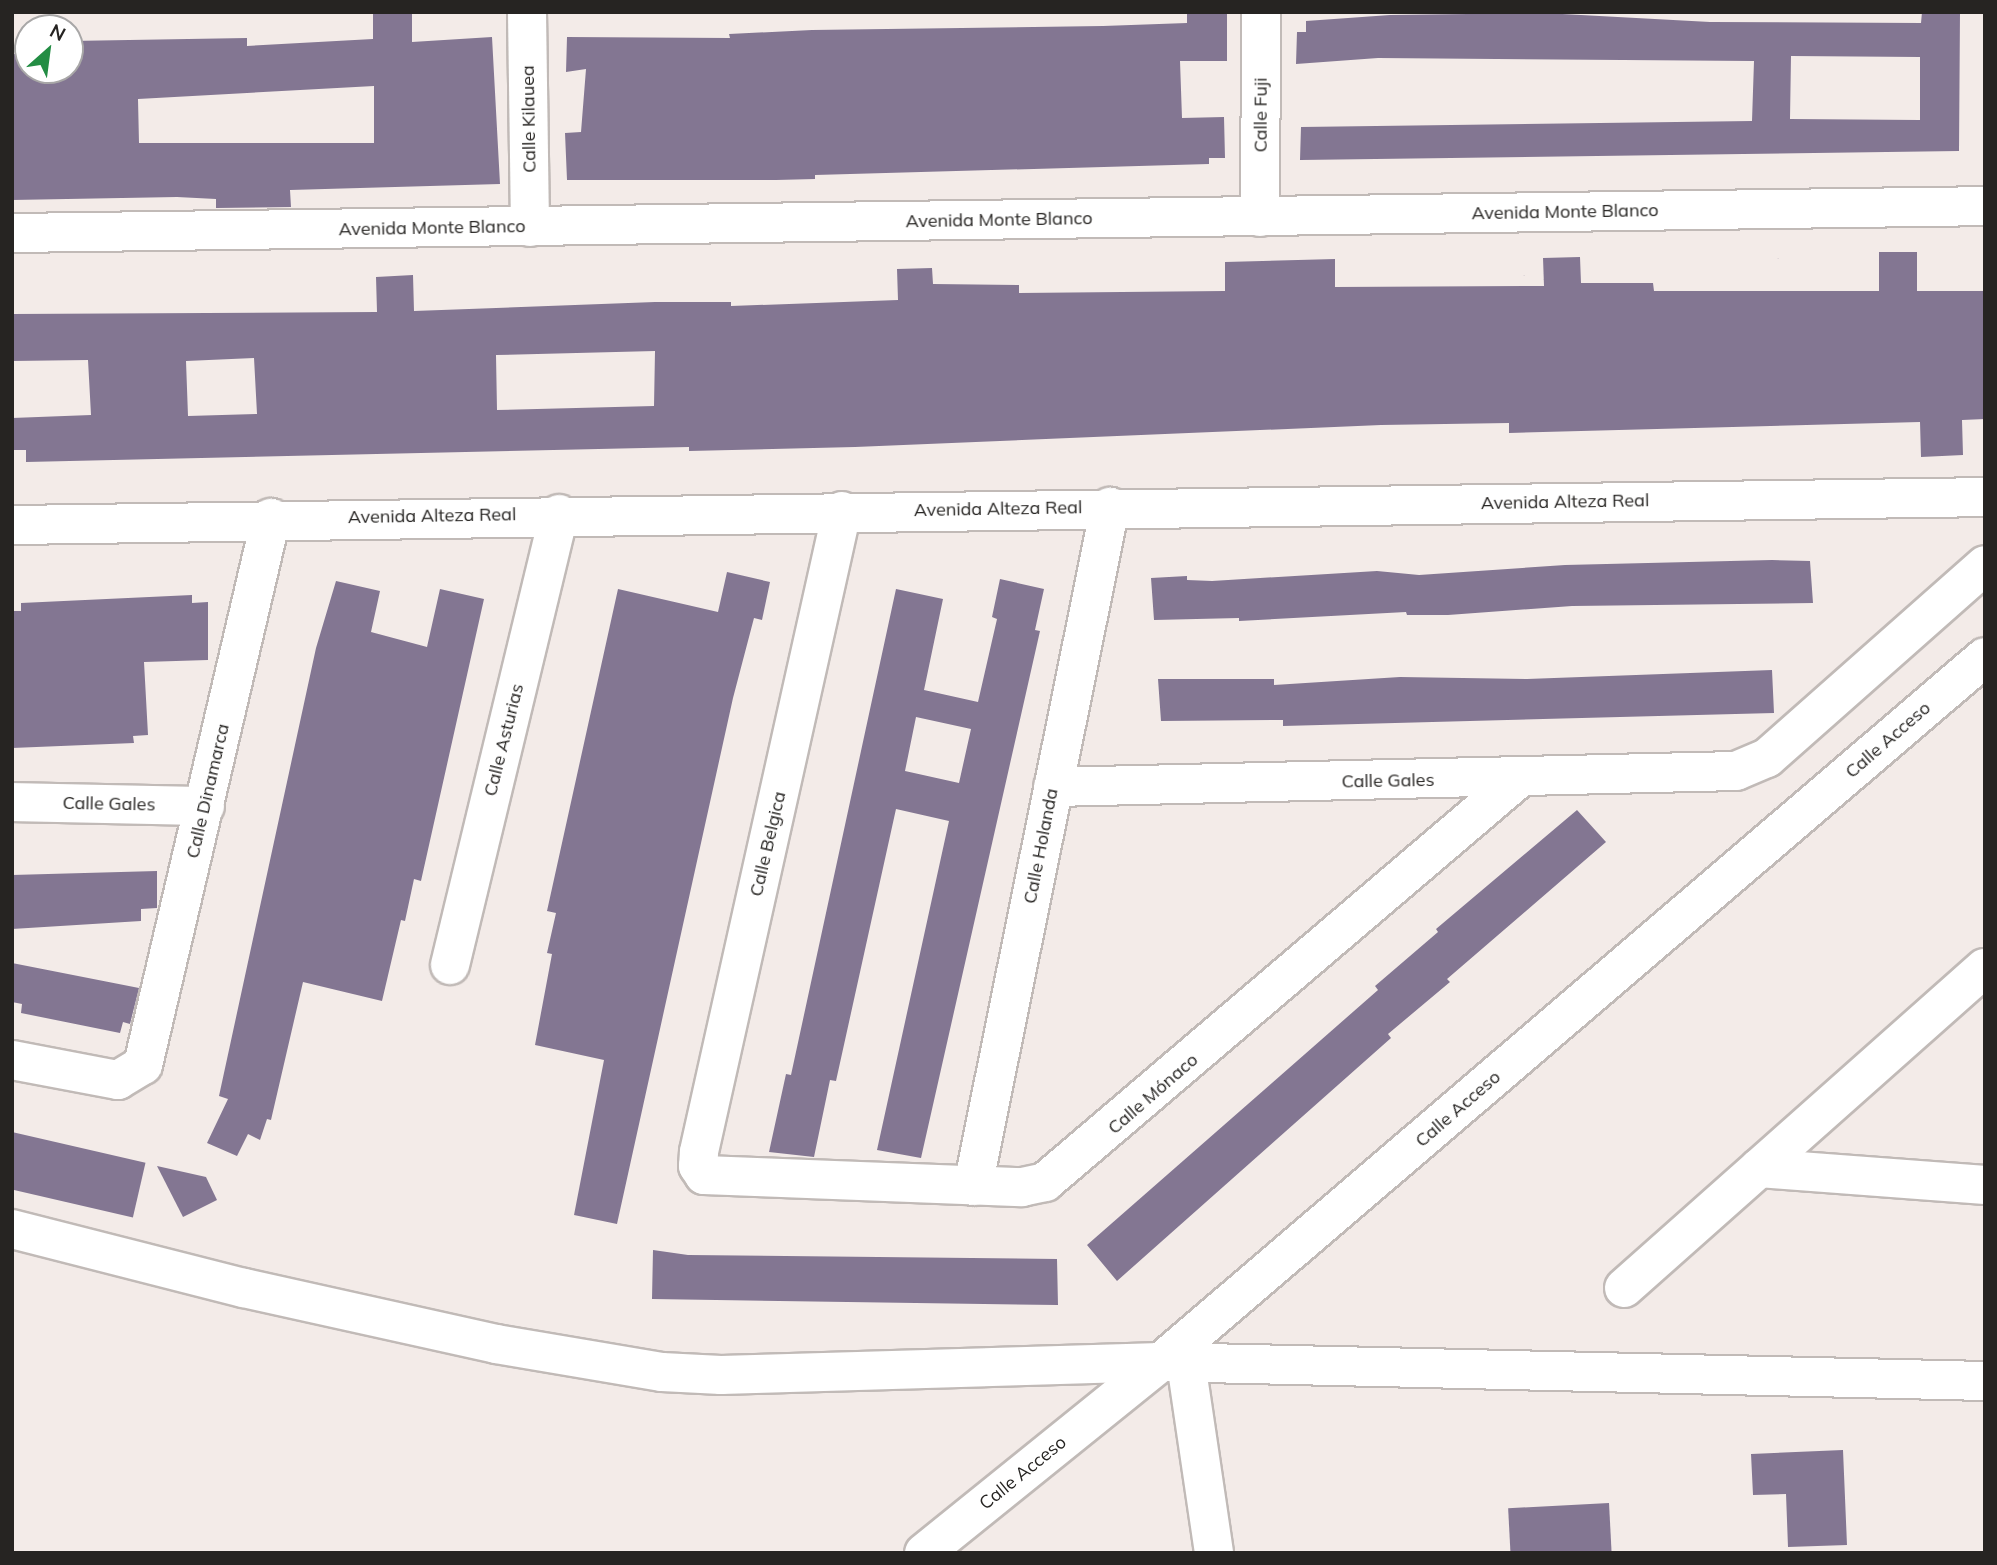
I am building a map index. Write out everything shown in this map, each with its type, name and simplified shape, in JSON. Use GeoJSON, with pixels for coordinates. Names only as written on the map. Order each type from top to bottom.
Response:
{"type":"FeatureCollection","features":[{"type":"Feature","properties":{"kind":"street","name":"Calle Kilauea"},"geometry":{"type":"LineString","coordinates":[[527,12],[530,226]]}},
{"type":"Feature","properties":{"kind":"street","name":"Calle Fuji"},"geometry":{"type":"LineString","coordinates":[[1260,217],[1261,12]]}},
{"type":"Feature","properties":{"kind":"street","name":"Avenida Monte Blanco"},"geometry":{"type":"LineString","coordinates":[[12,233],[1985,206]]}},
{"type":"Feature","properties":{"kind":"street","name":"Avenida Alteza Real"},"geometry":{"type":"LineString","coordinates":[[12,525],[271,517],[1985,497]]}},
{"type":"Feature","properties":{"kind":"street","name":"Calle Holanda"},"geometry":{"type":"LineString","coordinates":[[973,1186],[1110,507]]}},
{"type":"Feature","properties":{"kind":"street","name":"Calle Belgica"},"geometry":{"type":"LineString","coordinates":[[704,1175],[698,1166],[699,1152],[842,511]]}},
{"type":"Feature","properties":{"kind":"street","name":"Calle Asturias"},"geometry":{"type":"LineString","coordinates":[[450,965],[559,514]]}},
{"type":"Feature","properties":{"kind":"street","name":"Calle Dinamarca"},"geometry":{"type":"LineString","coordinates":[[12,1060],[118,1080],[143,1065],[271,517]]}},
{"type":"Feature","properties":{"kind":"street","name":"Calle Gales"},"geometry":{"type":"LineString","coordinates":[[1053,787],[1723,774],[1767,758],[1985,565]]}},
{"type":"Feature","properties":{"kind":"street","name":"Calle Acceso"},"geometry":{"type":"LineString","coordinates":[[924,1553],[1174,1363],[1985,657]]}},
{"type":"Feature","properties":{"kind":"street","name":"Calle Mónaco"},"geometry":{"type":"LineString","coordinates":[[704,1175],[973,1186],[1022,1187],[1045,1182],[1064,1170],[1518,779]]}},
{"type":"Feature","properties":{"kind":"street","name":"Calle Gales"},"geometry":{"type":"LineString","coordinates":[[12,802],[205,806]]}},
{"type":"Feature","properties":{"kind":"street"},"geometry":{"type":"LineString","coordinates":[[1624,1288],[1985,968]]}},
{"type":"Feature","properties":{"kind":"street"},"geometry":{"type":"LineString","coordinates":[[1759,1168],[1985,1185]]}},
{"type":"Feature","properties":{"kind":"street"},"geometry":{"type":"LineString","coordinates":[[12,1229],[244,1288],[610,1366],[721,1375],[1174,1363],[1985,1381]]}},
{"type":"Feature","properties":{"kind":"street"},"geometry":{"type":"LineString","coordinates":[[1174,1363],[1214,1553]]}},
{"type":"Feature","properties":{"kind":"building"},"geometry":{"type":"Polygon","coordinates":[[[373,12],[412,12],[412,42],[492,37],[500,184],[290,190],[291,207],[216,208],[216,199],[177,197],[12,200],[12,54],[14,84],[84,84],[84,41],[247,38],[247,46],[373,39],[373,12]],[[374,86],[138,99],[139,143],[374,143],[374,86]]]}},
{"type":"Feature","properties":{"kind":"building"},"geometry":{"type":"Polygon","coordinates":[[[1187,12],[1227,12],[1227,61],[1180,61],[1182,118],[1224,117],[1225,158],[1209,158],[1209,164],[815,175],[815,179],[776,180],[567,180],[565,133],[581,132],[586,69],[566,72],[567,37],[730,38],[729,34],[812,30],[1187,23],[1187,12]]]}},
{"type":"Feature","properties":{"kind":"building"},"geometry":{"type":"Polygon","coordinates":[[[1922,12],[1960,12],[1959,151],[1300,160],[1301,127],[1752,121],[1754,61],[1378,58],[1296,64],[1297,32],[1306,32],[1306,21],[1390,15],[1544,13],[1710,22],[1921,23],[1922,12]],[[1791,56],[1790,119],[1920,120],[1920,57],[1791,56]]]}},
{"type":"Feature","properties":{"kind":"building"},"geometry":{"type":"Polygon","coordinates":[[[1879,252],[1917,252],[1917,291],[1985,291],[1985,419],[1962,420],[1963,455],[1921,457],[1920,422],[1509,433],[1509,423],[1381,425],[855,447],[689,451],[689,447],[26,462],[26,450],[12,450],[12,418],[91,415],[88,360],[12,361],[12,314],[377,312],[376,277],[413,275],[414,311],[655,302],[731,302],[731,306],[898,300],[897,269],[932,268],[933,284],[1019,285],[1019,293],[1225,291],[1225,262],[1335,259],[1335,287],[1544,286],[1543,258],[1580,257],[1581,283],[1653,283],[1654,291],[1879,291],[1879,252]],[[655,351],[496,355],[497,410],[654,406],[655,351]],[[254,358],[186,361],[188,416],[257,414],[254,358]]]}},
{"type":"Feature","properties":{"kind":"building"},"geometry":{"type":"Polygon","coordinates":[[[1810,561],[1813,603],[1572,606],[1448,615],[1407,615],[1406,612],[1239,621],[1239,618],[1154,620],[1151,578],[1187,576],[1187,580],[1212,581],[1377,571],[1419,575],[1565,565],[1810,561]]]}},
{"type":"Feature","properties":{"kind":"building"},"geometry":{"type":"Polygon","coordinates":[[[727,572],[770,582],[762,620],[754,618],[733,698],[617,1224],[574,1215],[604,1060],[535,1045],[552,954],[547,953],[556,913],[547,911],[618,589],[718,612],[727,572]]]}},
{"type":"Feature","properties":{"kind":"building"},"geometry":{"type":"Polygon","coordinates":[[[1000,579],[1044,589],[1035,630],[1040,631],[921,1158],[877,1150],[949,821],[896,809],[836,1081],[830,1080],[814,1157],[769,1152],[786,1074],[791,1075],[896,589],[943,599],[924,690],[978,702],[997,619],[992,617],[1000,579]],[[916,717],[905,771],[959,783],[971,729],[916,717]]]}},
{"type":"Feature","properties":{"kind":"building"},"geometry":{"type":"Polygon","coordinates":[[[336,581],[380,591],[371,632],[427,647],[440,589],[484,599],[421,881],[414,879],[405,921],[401,920],[382,1001],[303,982],[271,1120],[267,1119],[260,1140],[248,1134],[237,1156],[207,1143],[228,1099],[219,1096],[316,648],[336,581]]]}},
{"type":"Feature","properties":{"kind":"building"},"geometry":{"type":"Polygon","coordinates":[[[192,595],[192,603],[208,602],[208,660],[144,662],[148,735],[133,736],[134,743],[12,748],[12,611],[21,611],[21,603],[192,595]]]}},
{"type":"Feature","properties":{"kind":"building"},"geometry":{"type":"Polygon","coordinates":[[[1772,670],[1774,713],[1283,726],[1283,720],[1161,721],[1158,679],[1274,679],[1274,685],[1400,677],[1527,679],[1772,670]]]}},
{"type":"Feature","properties":{"kind":"building"},"geometry":{"type":"Polygon","coordinates":[[[1577,810],[1606,842],[1447,979],[1450,982],[1388,1034],[1391,1038],[1117,1281],[1087,1245],[1378,990],[1375,986],[1438,932],[1436,929],[1577,810]]]}},
{"type":"Feature","properties":{"kind":"building"},"geometry":{"type":"Polygon","coordinates":[[[157,871],[157,908],[141,909],[141,921],[12,929],[12,875],[157,871]]]}},
{"type":"Feature","properties":{"kind":"building"},"geometry":{"type":"Polygon","coordinates":[[[12,963],[139,988],[130,1024],[123,1022],[120,1033],[21,1013],[22,1004],[12,1002],[12,963]]]}},
{"type":"Feature","properties":{"kind":"building"},"geometry":{"type":"Polygon","coordinates":[[[12,1132],[145,1163],[133,1217],[12,1189],[12,1132]]]}},
{"type":"Feature","properties":{"kind":"building"},"geometry":{"type":"Polygon","coordinates":[[[157,1166],[206,1177],[217,1200],[183,1217],[157,1166]]]}},
{"type":"Feature","properties":{"kind":"building"},"geometry":{"type":"Polygon","coordinates":[[[653,1250],[688,1255],[1057,1259],[1058,1305],[652,1299],[653,1250]]]}},
{"type":"Feature","properties":{"kind":"building"},"geometry":{"type":"Polygon","coordinates":[[[1843,1450],[1847,1545],[1788,1547],[1786,1494],[1753,1495],[1751,1454],[1843,1450]]]}},
{"type":"Feature","properties":{"kind":"building"},"geometry":{"type":"Polygon","coordinates":[[[1609,1503],[1612,1553],[1510,1553],[1508,1508],[1609,1503]]]}}]}
